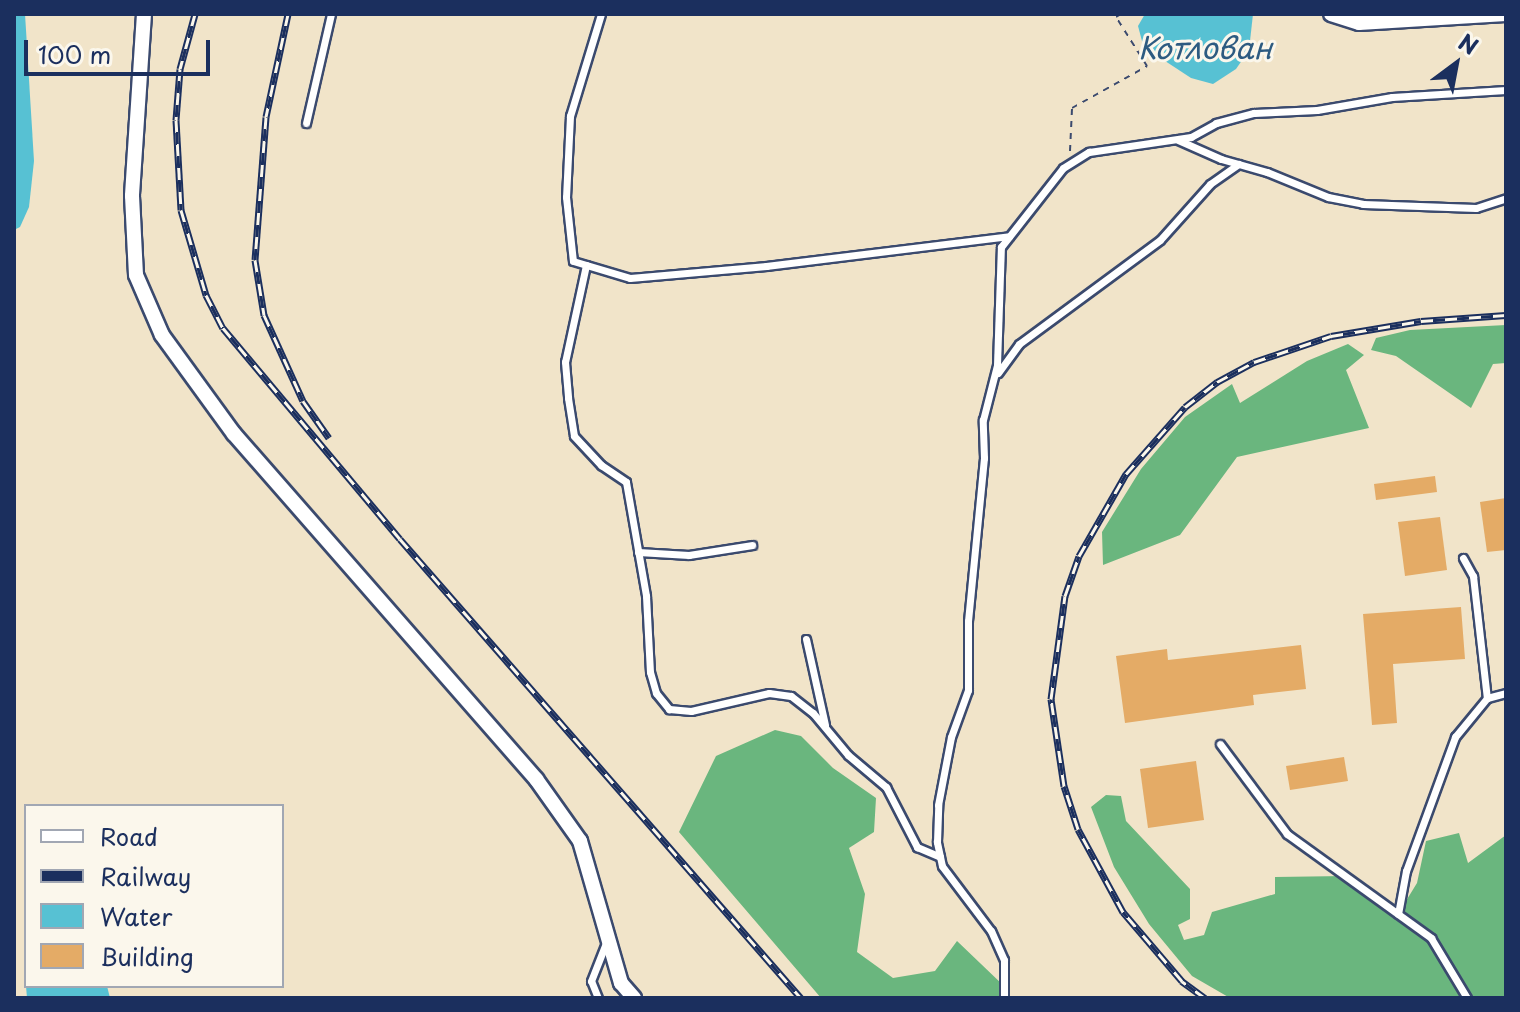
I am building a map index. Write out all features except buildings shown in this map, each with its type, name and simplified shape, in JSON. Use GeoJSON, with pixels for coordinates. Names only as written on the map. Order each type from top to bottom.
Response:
{"type":"FeatureCollection","features":[{"type":"Feature","properties":{"kind":"street"},"geometry":{"type":"LineString","coordinates":[[144,14],[132,196],[134,243],[136,275],[162,335],[234,434],[536,779],[580,841],[621,983],[634,998]]}},
{"type":"Feature","properties":{"kind":"street"},"geometry":{"type":"LineString","coordinates":[[1331,14],[1359,23],[1506,14]]}},
{"type":"Feature","properties":{"kind":"lane"},"geometry":{"type":"LineString","coordinates":[[306,123],[331,14]]}},
{"type":"Feature","properties":{"kind":"lane"},"geometry":{"type":"LineString","coordinates":[[601,14],[570,116],[566,197],[573,261],[630,278],[766,266],[1009,236]]}},
{"type":"Feature","properties":{"kind":"lane"},"geometry":{"type":"LineString","coordinates":[[1004,998],[1004,960],[991,931],[967,903],[940,857],[937,842],[938,805],[951,737],[968,690],[968,621],[984,458],[983,420],[997,365],[1001,247],[1069,164],[1089,152],[1191,137],[1216,123],[1254,113],[1317,110],[1392,97],[1506,90]]}},
{"type":"Feature","properties":{"kind":"lane"},"geometry":{"type":"LineString","coordinates":[[1176,139],[1328,197],[1363,204],[1476,208],[1506,198]]}},
{"type":"Feature","properties":{"kind":"lane"},"geometry":{"type":"LineString","coordinates":[[994,379],[1019,344],[1160,240],[1193,200],[1239,164]]}},
{"type":"Feature","properties":{"kind":"lane"},"geometry":{"type":"LineString","coordinates":[[586,265],[565,362],[574,436],[601,465],[626,482],[646,596],[650,672],[656,693],[669,709],[691,711],[769,693],[791,696],[813,713],[848,755],[886,787],[917,847],[940,857]]}},
{"type":"Feature","properties":{"kind":"lane"},"geometry":{"type":"LineString","coordinates":[[638,552],[689,555],[752,545]]}},
{"type":"Feature","properties":{"kind":"lane"},"geometry":{"type":"LineString","coordinates":[[1463,558],[1473,576],[1487,698]]}},
{"type":"Feature","properties":{"kind":"lane"},"geometry":{"type":"LineString","coordinates":[[806,639],[825,728]]}},
{"type":"Feature","properties":{"kind":"lane"},"geometry":{"type":"LineString","coordinates":[[1398,914],[1406,871],[1455,737],[1487,698],[1506,693]]}},
{"type":"Feature","properties":{"kind":"lane"},"geometry":{"type":"LineString","coordinates":[[1220,744],[1287,834],[1431,938],[1467,998]]}},
{"type":"Feature","properties":{"kind":"lane"},"geometry":{"type":"LineString","coordinates":[[598,998],[591,981],[607,941]]}},
{"type":"Feature","properties":{"kind":"path"},"geometry":{"type":"LineString","coordinates":[[1069,164],[1072,108],[1147,66],[1116,17],[1121,14]]}},
{"type":"Feature","properties":{"kind":"green space"},"geometry":{"type":"Polygon","coordinates":[[[1506,325],[1506,363],[1493,364],[1471,408],[1396,356],[1371,350],[1376,338],[1410,330],[1506,325]]]}},
{"type":"Feature","properties":{"kind":"green space"},"geometry":{"type":"Polygon","coordinates":[[[1348,344],[1364,355],[1346,370],[1369,428],[1237,457],[1180,535],[1103,565],[1102,532],[1141,469],[1185,417],[1232,384],[1240,403],[1307,361],[1348,344]]]}},
{"type":"Feature","properties":{"kind":"green space"},"geometry":{"type":"Polygon","coordinates":[[[775,730],[801,736],[833,768],[876,798],[874,832],[849,848],[865,894],[857,952],[893,978],[935,971],[957,941],[1004,986],[1004,998],[821,998],[679,832],[716,756],[775,730]]]}},
{"type":"Feature","properties":{"kind":"green space"},"geometry":{"type":"Polygon","coordinates":[[[1106,795],[1121,796],[1126,821],[1190,889],[1190,919],[1178,925],[1184,940],[1204,935],[1212,912],[1275,894],[1275,877],[1345,876],[1398,914],[1417,883],[1426,841],[1459,833],[1468,863],[1506,835],[1506,998],[1230,998],[1192,976],[1149,924],[1114,867],[1091,807],[1106,795]]]}},
{"type":"Feature","properties":{"kind":"water"},"geometry":{"type":"Polygon","coordinates":[[[14,14],[25,14],[34,161],[29,207],[20,227],[14,230],[14,14]]]}},
{"type":"Feature","properties":{"kind":"water","name":"Котлован"},"geometry":{"type":"Polygon","coordinates":[[[1145,14],[1253,14],[1249,50],[1236,69],[1213,84],[1191,78],[1159,57],[1142,41],[1138,26],[1145,14]]]}},
{"type":"Feature","properties":{"kind":"water"},"geometry":{"type":"Polygon","coordinates":[[[26,988],[108,988],[110,998],[27,998],[26,988]]]}},
{"type":"Feature","properties":{"kind":"railway"},"geometry":{"type":"LineString","coordinates":[[195,14],[180,69],[176,120],[181,210],[206,295],[223,328],[400,539],[801,998]]}},
{"type":"Feature","properties":{"kind":"railway"},"geometry":{"type":"LineString","coordinates":[[288,14],[266,117],[255,260],[264,315],[303,401],[329,438]]}},
{"type":"Feature","properties":{"kind":"railway"},"geometry":{"type":"LineString","coordinates":[[1205,998],[1182,981],[1123,912],[1078,829],[1064,786],[1051,699],[1065,596],[1079,556],[1126,474],[1185,407],[1217,382],[1254,362],[1331,336],[1421,321],[1506,315]]}}]}
